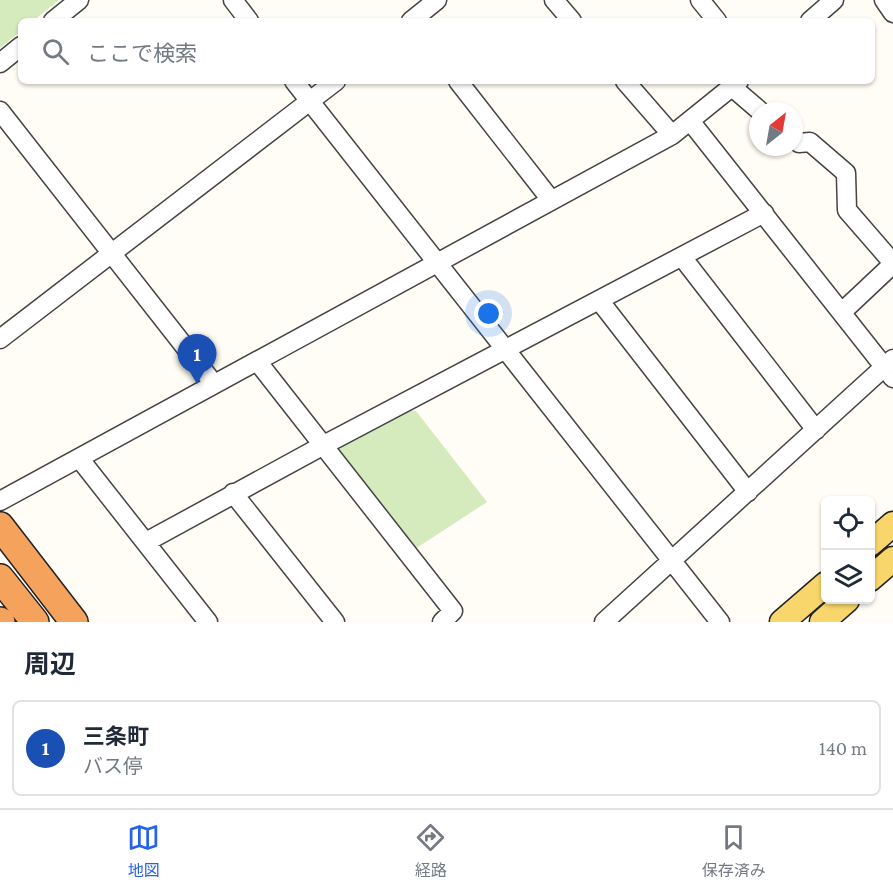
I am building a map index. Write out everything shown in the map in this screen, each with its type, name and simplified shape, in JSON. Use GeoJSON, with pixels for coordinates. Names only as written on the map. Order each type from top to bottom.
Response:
{"type":"FeatureCollection","features":[{"type":"Feature","properties":{"kind":"highway"},"geometry":{"type":"LineString","coordinates":[[0,526],[74,622]]}},
{"type":"Feature","properties":{"kind":"highway"},"geometry":{"type":"LineString","coordinates":[[0,578],[35,622]]}},
{"type":"Feature","properties":{"kind":"main road"},"geometry":{"type":"LineString","coordinates":[[875,540],[893,524]]}},
{"type":"Feature","properties":{"kind":"main road"},"geometry":{"type":"LineString","coordinates":[[875,575],[893,559]]}},
{"type":"Feature","properties":{"kind":"main road"},"geometry":{"type":"LineString","coordinates":[[782,622],[821,588]]}},
{"type":"Feature","properties":{"kind":"main road"},"geometry":{"type":"LineString","coordinates":[[822,622],[842,604]]}},
{"type":"Feature","properties":{"kind":"street"},"geometry":{"type":"LineString","coordinates":[[57,18],[79,0]]}},
{"type":"Feature","properties":{"kind":"street"},"geometry":{"type":"LineString","coordinates":[[233,0],[247,18]]}},
{"type":"Feature","properties":{"kind":"street"},"geometry":{"type":"LineString","coordinates":[[415,18],[437,0]]}},
{"type":"Feature","properties":{"kind":"street"},"geometry":{"type":"LineString","coordinates":[[554,0],[569,18]]}},
{"type":"Feature","properties":{"kind":"street"},"geometry":{"type":"LineString","coordinates":[[700,0],[715,18]]}},
{"type":"Feature","properties":{"kind":"street"},"geometry":{"type":"LineString","coordinates":[[813,18],[834,0]]}},
{"type":"Feature","properties":{"kind":"street"},"geometry":{"type":"LineString","coordinates":[[884,0],[893,13]]}},
{"type":"Feature","properties":{"kind":"street"},"geometry":{"type":"LineString","coordinates":[[0,63],[18,48]]}},
{"type":"Feature","properties":{"kind":"street"},"geometry":{"type":"LineString","coordinates":[[296,84],[438,261],[505,350],[720,622]]}},
{"type":"Feature","properties":{"kind":"street"},"geometry":{"type":"LineString","coordinates":[[0,339],[332,84]]}},
{"type":"Feature","properties":{"kind":"street"},"geometry":{"type":"LineString","coordinates":[[460,84],[551,200]]}},
{"type":"Feature","properties":{"kind":"street"},"geometry":{"type":"LineString","coordinates":[[628,84],[672,135]]}},
{"type":"Feature","properties":{"kind":"street"},"geometry":{"type":"LineString","coordinates":[[0,501],[672,135],[691,122],[735,84],[752,102]]}},
{"type":"Feature","properties":{"kind":"street"},"geometry":{"type":"LineString","coordinates":[[0,111],[214,384]]}},
{"type":"Feature","properties":{"kind":"street"},"geometry":{"type":"LineString","coordinates":[[604,622],[816,430],[890,368],[842,312],[691,122]]}},
{"type":"Feature","properties":{"kind":"street"},"geometry":{"type":"LineString","coordinates":[[803,143],[810,142],[846,173],[847,210],[893,263],[842,312]]}},
{"type":"Feature","properties":{"kind":"street"},"geometry":{"type":"LineString","coordinates":[[146,542],[233,493],[764,213]]}},
{"type":"Feature","properties":{"kind":"street"},"geometry":{"type":"LineString","coordinates":[[682,257],[816,430]]}},
{"type":"Feature","properties":{"kind":"street"},"geometry":{"type":"LineString","coordinates":[[599,300],[748,492]]}},
{"type":"Feature","properties":{"kind":"street"},"geometry":{"type":"LineString","coordinates":[[257,361],[453,611],[442,622]]}},
{"type":"Feature","properties":{"kind":"street"},"geometry":{"type":"LineString","coordinates":[[79,458],[208,622]]}},
{"type":"Feature","properties":{"kind":"street"},"geometry":{"type":"LineString","coordinates":[[233,493],[335,622]]}},
{"type":"Feature","properties":{"kind":"green space"},"geometry":{"type":"Polygon","coordinates":[[[0,0],[59,0],[37,18],[18,18],[18,33],[0,48],[0,0]]]}},
{"type":"Feature","properties":{"kind":"green space"},"geometry":{"type":"Polygon","coordinates":[[[406,410],[416,411],[487,502],[415,549],[338,453],[339,443],[406,410]]]}},
{"type":"Feature","properties":{"kind":"place","name":"三条町"},"geometry":{"type":"Point","coordinates":[197,384]}}]}
